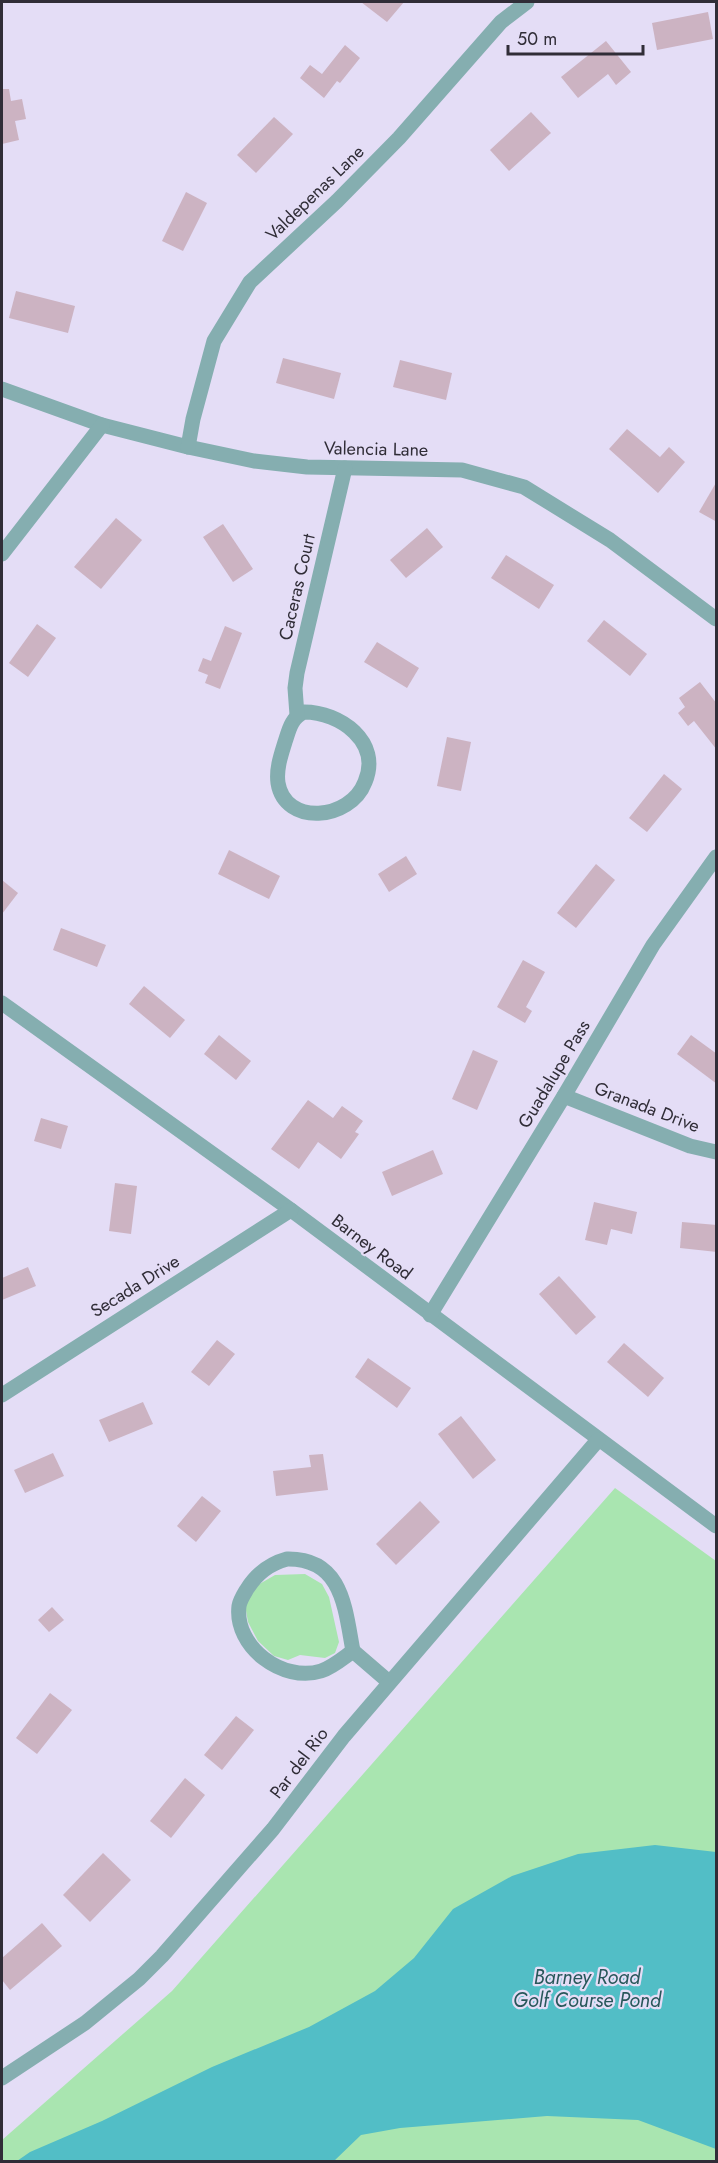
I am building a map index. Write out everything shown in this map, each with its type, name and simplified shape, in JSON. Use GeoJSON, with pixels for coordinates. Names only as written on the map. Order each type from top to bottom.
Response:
{"type":"FeatureCollection","features":[{"type":"Feature","properties":{"kind":"street","name":"Valdepenas Lane"},"geometry":{"type":"LineString","coordinates":[[188,447],[193,419],[214,341],[250,282],[338,201],[399,138],[501,22],[527,2]]}},
{"type":"Feature","properties":{"kind":"street","name":"Valencia Lane"},"geometry":{"type":"LineString","coordinates":[[2,389],[102,425],[254,461],[307,467],[462,470],[524,487],[610,540],[717,619]]}},
{"type":"Feature","properties":{"kind":"street"},"geometry":{"type":"LineString","coordinates":[[2,554],[102,425]]}},
{"type":"Feature","properties":{"kind":"street","name":"Caceras Court"},"geometry":{"type":"LineString","coordinates":[[297,715],[311,712],[344,723],[360,738],[365,747],[369,768],[367,779],[356,798],[339,810],[317,814],[306,812],[287,801],[278,785],[279,761],[297,715],[295,688],[297,673],[345,468]]}},
{"type":"Feature","properties":{"kind":"street","name":"Guadalupe Pass"},"geometry":{"type":"LineString","coordinates":[[430,1315],[564,1096],[652,945],[717,857]]}},
{"type":"Feature","properties":{"kind":"street","name":"Barney Road"},"geometry":{"type":"LineString","coordinates":[[2,1003],[291,1210],[598,1440],[717,1526]]}},
{"type":"Feature","properties":{"kind":"street","name":"Granada Drive"},"geometry":{"type":"LineString","coordinates":[[564,1096],[690,1146],[717,1152]]}},
{"type":"Feature","properties":{"kind":"street","name":"Secada Drive"},"geometry":{"type":"LineString","coordinates":[[2,1395],[291,1210]]}},
{"type":"Feature","properties":{"kind":"street","name":"Par del Rio"},"geometry":{"type":"LineString","coordinates":[[2,2078],[85,2023],[139,1979],[162,1956],[273,1829],[344,1736],[389,1682],[598,1440]]}},
{"type":"Feature","properties":{"kind":"street"},"geometry":{"type":"LineString","coordinates":[[353,1651],[319,1672],[283,1669],[262,1657],[246,1640],[239,1622],[239,1603],[263,1569],[275,1562],[303,1559],[312,1562],[324,1569],[338,1586],[344,1603],[353,1651],[389,1682]]}},
{"type":"Feature","properties":{"kind":"shaded area"},"geometry":{"type":"Polygon","coordinates":[[[615,1488],[716,1561],[716,2161],[2,2162],[2,2140],[172,1991],[615,1488]]]}},
{"type":"Feature","properties":{"kind":"shaded area"},"geometry":{"type":"Polygon","coordinates":[[[305,1574],[322,1584],[329,1597],[339,1642],[335,1653],[325,1658],[300,1655],[288,1660],[274,1656],[258,1641],[248,1622],[245,1605],[256,1586],[275,1575],[305,1574]]]}},
{"type":"Feature","properties":{"kind":"water","name":"Barney Road Golf Course Pond"},"geometry":{"type":"Polygon","coordinates":[[[655,1845],[716,1852],[716,2149],[638,2120],[547,2116],[400,2128],[361,2135],[334,2161],[17,2161],[30,2152],[102,2121],[212,2067],[309,2027],[375,1991],[414,1958],[453,1909],[512,1876],[578,1854],[655,1845]]]}},
{"type":"Feature","properties":{"kind":"building"},"geometry":{"type":"Polygon","coordinates":[[[361,2],[404,2],[387,22],[361,2]]]}},
{"type":"Feature","properties":{"kind":"building"},"geometry":{"type":"Polygon","coordinates":[[[708,12],[713,39],[657,50],[652,23],[708,12]]]}},
{"type":"Feature","properties":{"kind":"building"},"geometry":{"type":"Polygon","coordinates":[[[606,41],[631,72],[616,85],[608,74],[578,98],[561,77],[606,41]]]}},
{"type":"Feature","properties":{"kind":"building"},"geometry":{"type":"Polygon","coordinates":[[[345,45],[360,58],[340,83],[337,81],[324,98],[300,78],[310,65],[322,74],[345,45]]]}},
{"type":"Feature","properties":{"kind":"building"},"geometry":{"type":"Polygon","coordinates":[[[2,89],[9,89],[11,101],[22,99],[26,119],[15,121],[19,140],[2,144],[2,89]]]}},
{"type":"Feature","properties":{"kind":"building"},"geometry":{"type":"Polygon","coordinates":[[[531,112],[551,133],[509,171],[490,150],[531,112]]]}},
{"type":"Feature","properties":{"kind":"building"},"geometry":{"type":"Polygon","coordinates":[[[274,117],[293,134],[256,173],[237,155],[274,117]]]}},
{"type":"Feature","properties":{"kind":"building"},"geometry":{"type":"Polygon","coordinates":[[[186,192],[207,203],[183,251],[162,241],[186,192]]]}},
{"type":"Feature","properties":{"kind":"building"},"geometry":{"type":"Polygon","coordinates":[[[16,291],[75,306],[68,333],[9,318],[16,291]]]}},
{"type":"Feature","properties":{"kind":"building"},"geometry":{"type":"Polygon","coordinates":[[[283,358],[341,373],[334,399],[276,383],[283,358]]]}},
{"type":"Feature","properties":{"kind":"building"},"geometry":{"type":"Polygon","coordinates":[[[400,360],[452,373],[446,400],[393,387],[400,360]]]}},
{"type":"Feature","properties":{"kind":"building"},"geometry":{"type":"Polygon","coordinates":[[[627,429],[660,457],[669,447],[685,462],[658,493],[609,449],[627,429]]]}},
{"type":"Feature","properties":{"kind":"building"},"geometry":{"type":"Polygon","coordinates":[[[717,481],[717,522],[699,512],[717,481]]]}},
{"type":"Feature","properties":{"kind":"building"},"geometry":{"type":"Polygon","coordinates":[[[116,518],[142,540],[101,589],[74,567],[116,518]]]}},
{"type":"Feature","properties":{"kind":"building"},"geometry":{"type":"Polygon","coordinates":[[[223,524],[253,569],[233,582],[203,537],[223,524]]]}},
{"type":"Feature","properties":{"kind":"building"},"geometry":{"type":"Polygon","coordinates":[[[427,528],[443,547],[406,578],[390,560],[427,528]]]}},
{"type":"Feature","properties":{"kind":"building"},"geometry":{"type":"Polygon","coordinates":[[[506,555],[554,585],[539,609],[491,578],[506,555]]]}},
{"type":"Feature","properties":{"kind":"building"},"geometry":{"type":"Polygon","coordinates":[[[604,620],[647,654],[630,676],[587,641],[604,620]]]}},
{"type":"Feature","properties":{"kind":"building"},"geometry":{"type":"Polygon","coordinates":[[[37,624],[56,638],[28,677],[9,663],[37,624]]]}},
{"type":"Feature","properties":{"kind":"building"},"geometry":{"type":"Polygon","coordinates":[[[225,626],[242,633],[220,689],[205,683],[208,675],[198,671],[203,658],[211,661],[225,626]]]}},
{"type":"Feature","properties":{"kind":"building"},"geometry":{"type":"Polygon","coordinates":[[[377,642],[419,668],[407,688],[364,662],[377,642]]]}},
{"type":"Feature","properties":{"kind":"building"},"geometry":{"type":"Polygon","coordinates":[[[700,682],[717,704],[717,750],[694,721],[688,726],[678,713],[685,707],[679,698],[700,682]]]}},
{"type":"Feature","properties":{"kind":"building"},"geometry":{"type":"Polygon","coordinates":[[[447,737],[471,742],[461,791],[437,786],[447,737]]]}},
{"type":"Feature","properties":{"kind":"building"},"geometry":{"type":"Polygon","coordinates":[[[664,774],[682,789],[647,832],[629,818],[664,774]]]}},
{"type":"Feature","properties":{"kind":"building"},"geometry":{"type":"Polygon","coordinates":[[[229,850],[280,876],[269,899],[218,874],[229,850]]]}},
{"type":"Feature","properties":{"kind":"building"},"geometry":{"type":"Polygon","coordinates":[[[406,856],[417,874],[389,892],[378,874],[406,856]]]}},
{"type":"Feature","properties":{"kind":"building"},"geometry":{"type":"Polygon","coordinates":[[[596,864],[615,880],[576,928],[557,913],[596,864]]]}},
{"type":"Feature","properties":{"kind":"building"},"geometry":{"type":"Polygon","coordinates":[[[2,880],[18,893],[2,914],[2,880]]]}},
{"type":"Feature","properties":{"kind":"building"},"geometry":{"type":"Polygon","coordinates":[[[61,928],[106,945],[97,967],[53,950],[61,928]]]}},
{"type":"Feature","properties":{"kind":"building"},"geometry":{"type":"Polygon","coordinates":[[[523,960],[545,972],[526,1007],[532,1011],[525,1023],[497,1007],[523,960]]]}},
{"type":"Feature","properties":{"kind":"building"},"geometry":{"type":"Polygon","coordinates":[[[144,986],[185,1020],[170,1038],[129,1004],[144,986]]]}},
{"type":"Feature","properties":{"kind":"building"},"geometry":{"type":"Polygon","coordinates":[[[219,1035],[251,1061],[236,1080],[204,1054],[219,1035]]]}},
{"type":"Feature","properties":{"kind":"building"},"geometry":{"type":"Polygon","coordinates":[[[691,1035],[717,1054],[717,1084],[677,1054],[691,1035]]]}},
{"type":"Feature","properties":{"kind":"building"},"geometry":{"type":"Polygon","coordinates":[[[473,1050],[498,1061],[477,1110],[452,1099],[473,1050]]]}},
{"type":"Feature","properties":{"kind":"building"},"geometry":{"type":"Polygon","coordinates":[[[308,1100],[333,1118],[342,1106],[363,1121],[355,1132],[359,1134],[341,1159],[318,1142],[299,1169],[271,1149],[308,1100]]]}},
{"type":"Feature","properties":{"kind":"building"},"geometry":{"type":"Polygon","coordinates":[[[41,1118],[68,1126],[61,1149],[34,1141],[41,1118]]]}},
{"type":"Feature","properties":{"kind":"building"},"geometry":{"type":"Polygon","coordinates":[[[433,1150],[443,1174],[392,1196],[382,1172],[433,1150]]]}},
{"type":"Feature","properties":{"kind":"building"},"geometry":{"type":"Polygon","coordinates":[[[115,1183],[137,1186],[131,1234],[109,1231],[115,1183]]]}},
{"type":"Feature","properties":{"kind":"building"},"geometry":{"type":"Polygon","coordinates":[[[594,1202],[637,1212],[632,1234],[611,1229],[607,1245],[585,1240],[594,1202]]]}},
{"type":"Feature","properties":{"kind":"building"},"geometry":{"type":"Polygon","coordinates":[[[682,1222],[717,1225],[717,1252],[680,1248],[682,1222]]]}},
{"type":"Feature","properties":{"kind":"building"},"geometry":{"type":"Polygon","coordinates":[[[28,1267],[36,1286],[2,1300],[2,1278],[28,1267]]]}},
{"type":"Feature","properties":{"kind":"building"},"geometry":{"type":"Polygon","coordinates":[[[559,1276],[596,1317],[576,1335],[539,1294],[559,1276]]]}},
{"type":"Feature","properties":{"kind":"building"},"geometry":{"type":"Polygon","coordinates":[[[217,1340],[235,1354],[209,1386],[191,1372],[217,1340]]]}},
{"type":"Feature","properties":{"kind":"building"},"geometry":{"type":"Polygon","coordinates":[[[624,1343],[664,1378],[648,1397],[607,1362],[624,1343]]]}},
{"type":"Feature","properties":{"kind":"building"},"geometry":{"type":"Polygon","coordinates":[[[368,1358],[411,1388],[397,1408],[355,1377],[368,1358]]]}},
{"type":"Feature","properties":{"kind":"building"},"geometry":{"type":"Polygon","coordinates":[[[143,1402],[153,1424],[109,1442],[99,1420],[143,1402]]]}},
{"type":"Feature","properties":{"kind":"building"},"geometry":{"type":"Polygon","coordinates":[[[461,1416],[496,1460],[473,1479],[438,1434],[461,1416]]]}},
{"type":"Feature","properties":{"kind":"building"},"geometry":{"type":"Polygon","coordinates":[[[53,1453],[64,1476],[25,1493],[14,1470],[53,1453]]]}},
{"type":"Feature","properties":{"kind":"building"},"geometry":{"type":"Polygon","coordinates":[[[323,1454],[328,1490],[276,1496],[273,1471],[311,1467],[309,1455],[323,1454]]]}},
{"type":"Feature","properties":{"kind":"building"},"geometry":{"type":"Polygon","coordinates":[[[202,1496],[221,1511],[196,1542],[177,1526],[202,1496]]]}},
{"type":"Feature","properties":{"kind":"building"},"geometry":{"type":"Polygon","coordinates":[[[420,1501],[440,1522],[396,1565],[376,1544],[420,1501]]]}},
{"type":"Feature","properties":{"kind":"building"},"geometry":{"type":"Polygon","coordinates":[[[52,1607],[64,1620],[49,1632],[38,1620],[52,1607]]]}},
{"type":"Feature","properties":{"kind":"building"},"geometry":{"type":"Polygon","coordinates":[[[50,1693],[72,1710],[37,1754],[16,1738],[50,1693]]]}},
{"type":"Feature","properties":{"kind":"building"},"geometry":{"type":"Polygon","coordinates":[[[236,1716],[254,1730],[222,1770],[204,1755],[236,1716]]]}},
{"type":"Feature","properties":{"kind":"building"},"geometry":{"type":"Polygon","coordinates":[[[185,1778],[205,1795],[171,1838],[150,1821],[185,1778]]]}},
{"type":"Feature","properties":{"kind":"building"},"geometry":{"type":"Polygon","coordinates":[[[103,1853],[131,1880],[90,1922],[63,1895],[103,1853]]]}},
{"type":"Feature","properties":{"kind":"building"},"geometry":{"type":"Polygon","coordinates":[[[42,1923],[62,1946],[10,1990],[2,1980],[2,1958],[42,1923]]]}}]}
